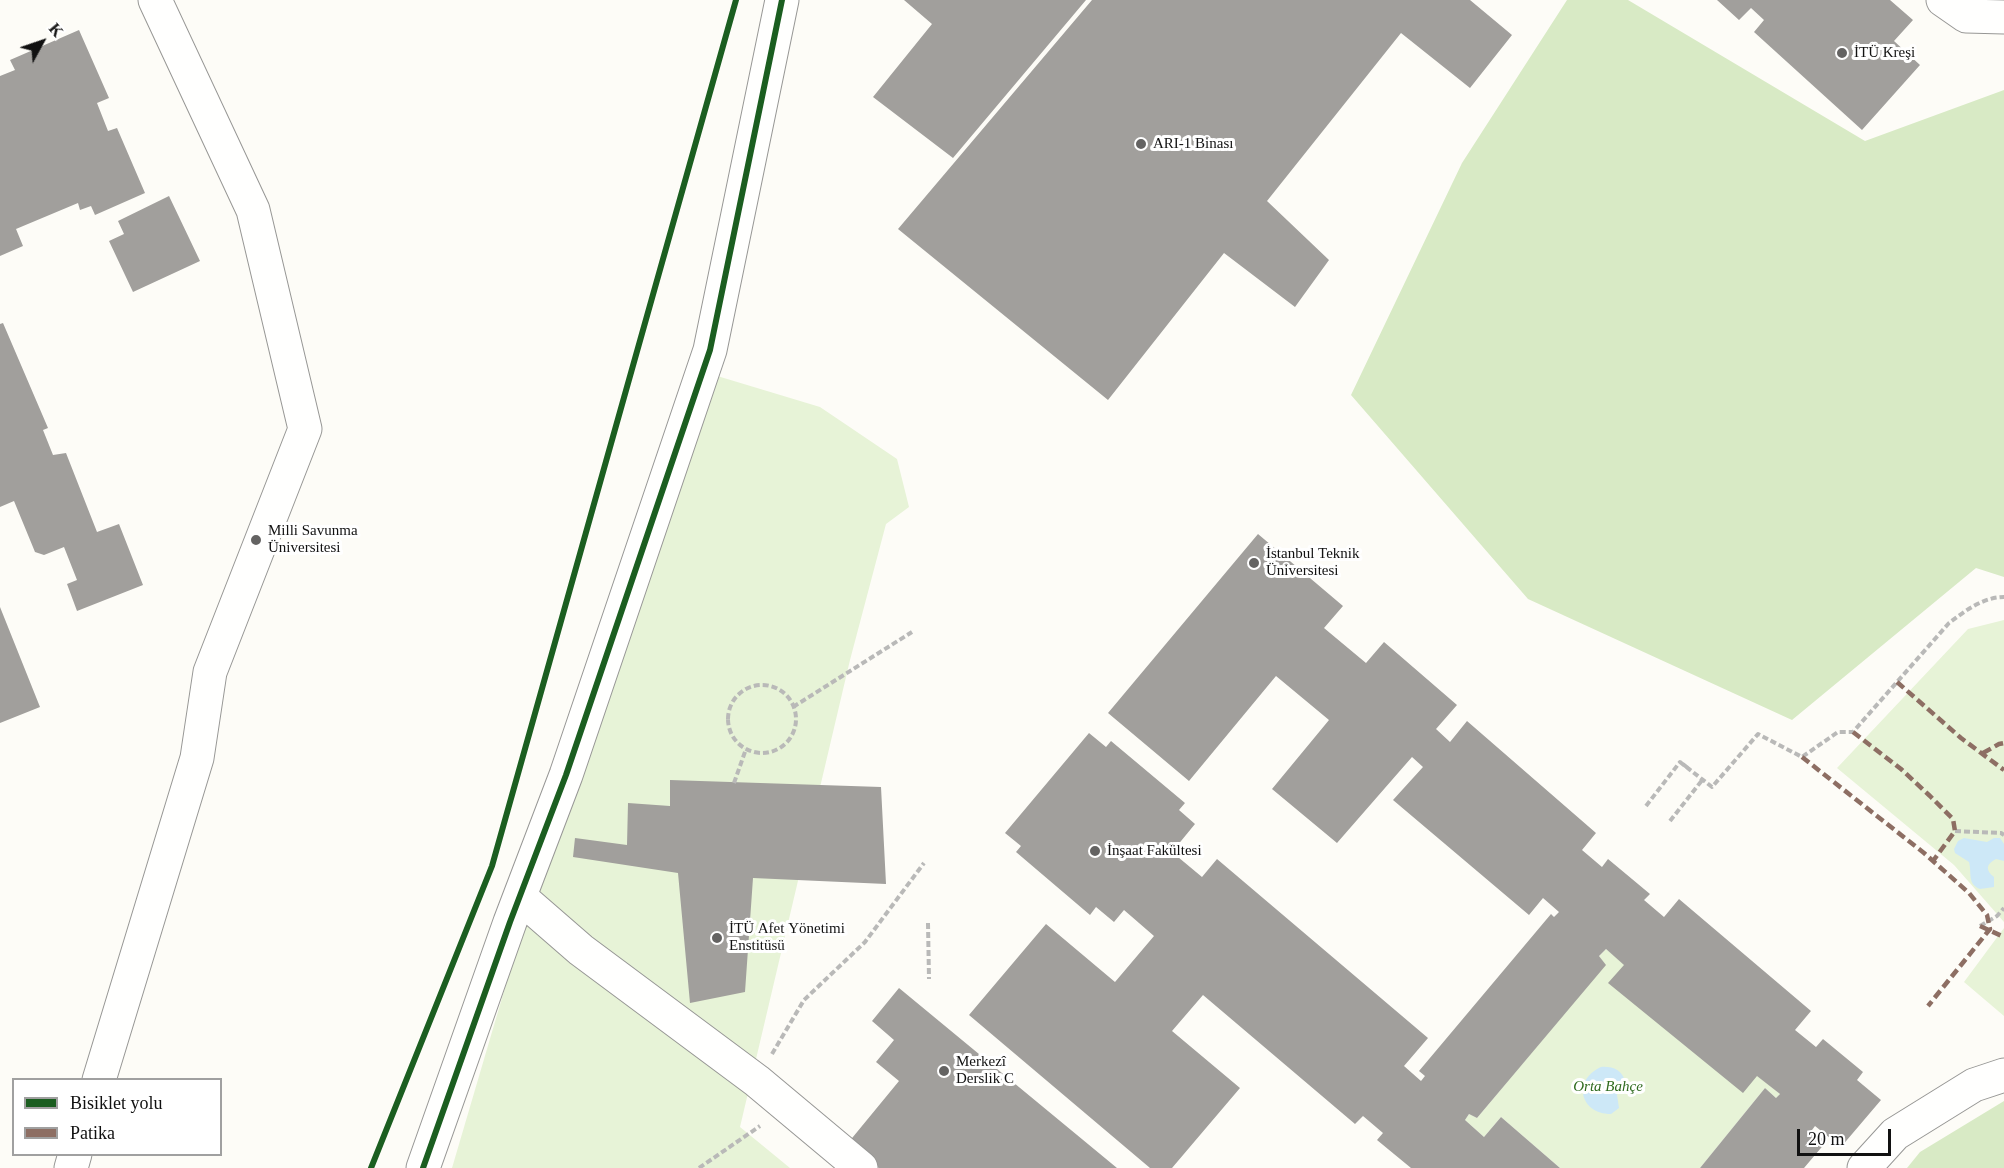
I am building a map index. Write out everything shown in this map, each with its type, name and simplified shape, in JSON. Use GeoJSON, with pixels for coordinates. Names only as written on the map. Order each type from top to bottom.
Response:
{"type":"FeatureCollection","features":[{"type":"Feature","properties":{"kind":"street"},"geometry":{"type":"LineString","coordinates":[[100,1078],[197,758],[210,672],[305,429],[253,210],[155,0]]}},
{"type":"Feature","properties":{"kind":"street"},"geometry":{"type":"LineString","coordinates":[[423,1168],[566,776],[710,350],[782,0]]}},
{"type":"Feature","properties":{"kind":"street"},"geometry":{"type":"LineString","coordinates":[[1943,0],[1966,16],[2004,17]]}},
{"type":"Feature","properties":{"kind":"street"},"geometry":{"type":"LineString","coordinates":[[520,897],[581,950],[757,1082],[861,1168]]}},
{"type":"Feature","properties":{"kind":"street"},"geometry":{"type":"LineString","coordinates":[[1864,1168],[1894,1134],[1974,1085],[2004,1075]]}},
{"type":"Feature","properties":{"kind":"path"},"geometry":{"type":"LineString","coordinates":[[1680,762],[1712,787],[1758,734],[1802,757],[1838,732],[1852,732],[1949,623],[1967,610],[1993,597],[2004,597]]}},
{"type":"Feature","properties":{"kind":"path"},"geometry":{"type":"LineString","coordinates":[[793,707],[912,632]]}},
{"type":"Feature","properties":{"kind":"path"},"geometry":{"type":"LineString","coordinates":[[752,686],[774,687],[784,693],[793,707],[796,722],[793,733],[778,749],[768,753],[757,753],[737,742],[731,732],[728,721],[729,710],[741,692],[752,686]]}},
{"type":"Feature","properties":{"kind":"path"},"geometry":{"type":"LineString","coordinates":[[734,783],[746,749]]}},
{"type":"Feature","properties":{"kind":"path"},"geometry":{"type":"LineString","coordinates":[[1680,762],[1688,768]]}},
{"type":"Feature","properties":{"kind":"path"},"geometry":{"type":"LineString","coordinates":[[1646,806],[1680,762]]}},
{"type":"Feature","properties":{"kind":"path"},"geometry":{"type":"LineString","coordinates":[[1670,821],[1703,779]]}},
{"type":"Feature","properties":{"kind":"path"},"geometry":{"type":"LineString","coordinates":[[1955,831],[2004,835]]}},
{"type":"Feature","properties":{"kind":"path"},"geometry":{"type":"LineString","coordinates":[[757,1082],[804,1000],[865,942],[924,863]]}},
{"type":"Feature","properties":{"kind":"path"},"geometry":{"type":"LineString","coordinates":[[1980,926],[1997,916],[2004,908]]}},
{"type":"Feature","properties":{"kind":"path"},"geometry":{"type":"LineString","coordinates":[[928,923],[929,979]]}},
{"type":"Feature","properties":{"kind":"path"},"geometry":{"type":"LineString","coordinates":[[699,1168],[789,1108]]}},
{"type":"Feature","properties":{"kind":"green space"},"geometry":{"type":"Polygon","coordinates":[[[1567,0],[1628,0],[1865,141],[2004,90],[2004,577],[1976,568],[1792,720],[1528,599],[1351,395],[1462,163],[1567,0]]]}},
{"type":"Feature","properties":{"kind":"green space"},"geometry":{"type":"Polygon","coordinates":[[[714,375],[820,407],[897,459],[909,507],[886,524],[850,660],[740,1127],[790,1168],[452,1168],[517,947],[714,375]]]}},
{"type":"Feature","properties":{"kind":"green space"},"geometry":{"type":"Polygon","coordinates":[[[2004,620],[2004,922],[1954,865],[1837,768],[1968,629],[2004,620]]]}},
{"type":"Feature","properties":{"kind":"green space"},"geometry":{"type":"Polygon","coordinates":[[[2004,928],[2004,1016],[1964,982],[2004,928]]]}},
{"type":"Feature","properties":{"kind":"green space","name":"Orta Bahçe"},"geometry":{"type":"Polygon","coordinates":[[[1606,949],[1780,1094],[1776,1098],[1765,1088],[1700,1168],[1560,1168],[1501,1117],[1484,1137],[1465,1120],[1469,1114],[1477,1118],[1605,965],[1599,956],[1606,949]]]}},
{"type":"Feature","properties":{"kind":"green space"},"geometry":{"type":"Polygon","coordinates":[[[2004,1101],[2004,1168],[1907,1168],[1920,1152],[2004,1101]]]}},
{"type":"Feature","properties":{"kind":"water"},"geometry":{"type":"Polygon","coordinates":[[[1964,838],[1987,842],[2000,838],[2004,844],[2004,861],[1996,859],[1988,867],[1994,877],[1994,887],[1980,889],[1973,884],[1969,862],[1955,853],[1954,849],[1958,841],[1964,838]]]}},
{"type":"Feature","properties":{"kind":"water"},"geometry":{"type":"Polygon","coordinates":[[[1601,1067],[1616,1070],[1622,1074],[1625,1081],[1617,1095],[1619,1108],[1611,1114],[1600,1113],[1592,1108],[1584,1095],[1583,1088],[1586,1080],[1601,1067]]]}},
{"type":"Feature","properties":{"kind":"building"},"geometry":{"type":"Polygon","coordinates":[[[904,0],[1086,0],[953,158],[873,97],[932,24],[904,0]]]}},
{"type":"Feature","properties":{"kind":"building","name":"ARI-1 Binası"},"geometry":{"type":"Polygon","coordinates":[[[1092,0],[1470,0],[1512,35],[1470,88],[1401,33],[1267,201],[1329,260],[1295,307],[1224,253],[1108,400],[898,229],[1092,0]]]}},
{"type":"Feature","properties":{"kind":"building","name":"İTÜ Kreşi"},"geometry":{"type":"Polygon","coordinates":[[[1717,0],[1890,0],[1913,20],[1894,41],[1920,65],[1862,130],[1754,32],[1764,20],[1751,8],[1739,20],[1717,0]]]}},
{"type":"Feature","properties":{"kind":"building"},"geometry":{"type":"Polygon","coordinates":[[[79,30],[109,98],[97,103],[108,131],[117,128],[145,193],[95,215],[91,206],[80,210],[78,203],[16,229],[23,246],[0,256],[0,76],[15,70],[10,60],[79,30]]]}},
{"type":"Feature","properties":{"kind":"building"},"geometry":{"type":"Polygon","coordinates":[[[169,196],[200,261],[133,292],[109,241],[124,234],[118,221],[169,196]]]}},
{"type":"Feature","properties":{"kind":"building"},"geometry":{"type":"Polygon","coordinates":[[[3,323],[48,428],[43,430],[53,455],[66,453],[97,532],[119,524],[143,585],[77,611],[67,584],[77,580],[64,547],[44,555],[35,552],[14,501],[0,507],[0,324],[3,323]]]}},
{"type":"Feature","properties":{"kind":"building","name":"İnşaat Fakültesi"},"geometry":{"type":"Polygon","coordinates":[[[1258,534],[1343,606],[1324,628],[1366,663],[1384,642],[1457,705],[1436,729],[1450,742],[1467,721],[1596,833],[1582,850],[1602,867],[1608,859],[1650,894],[1644,900],[1664,917],[1679,899],[1811,1011],[1795,1030],[1816,1047],[1823,1039],[1863,1072],[1857,1080],[1881,1100],[1841,1147],[1815,1126],[1812,1130],[1826,1142],[1804,1168],[1700,1168],[1765,1088],[1776,1098],[1780,1094],[1757,1076],[1743,1093],[1608,983],[1624,965],[1606,949],[1599,956],[1606,965],[1477,1118],[1469,1114],[1465,1120],[1484,1137],[1501,1117],[1560,1168],[1411,1168],[1377,1140],[1383,1133],[1363,1116],[1355,1124],[1203,995],[1172,1031],[1240,1088],[1172,1168],[1150,1168],[969,1015],[1046,924],[1115,982],[1154,936],[1124,910],[1114,922],[1096,907],[1090,915],[1016,852],[1021,846],[1005,833],[1089,733],[1106,747],[1111,741],[1185,803],[1179,810],[1195,824],[1172,852],[1202,877],[1217,859],[1428,1038],[1404,1066],[1421,1081],[1425,1076],[1419,1071],[1551,914],[1554,917],[1559,912],[1543,898],[1529,915],[1393,800],[1423,767],[1412,757],[1337,843],[1272,789],[1329,720],[1276,676],[1189,781],[1108,713],[1258,534]]]}},
{"type":"Feature","properties":{"kind":"building"},"geometry":{"type":"Polygon","coordinates":[[[0,607],[40,707],[0,723],[0,607]]]}},
{"type":"Feature","properties":{"kind":"building","name":"İTÜ Afet Yönetimi Enstitüsü"},"geometry":{"type":"Polygon","coordinates":[[[670,780],[881,787],[886,884],[753,878],[745,992],[690,1003],[678,873],[573,857],[575,838],[627,845],[628,803],[670,806],[670,780]]]}},
{"type":"Feature","properties":{"kind":"building","name":"Merkezî Derslik C"},"geometry":{"type":"Polygon","coordinates":[[[899,988],[1117,1168],[879,1168],[848,1143],[899,1081],[876,1062],[894,1040],[872,1021],[899,988]]]}},
{"type":"Feature","properties":{"kind":"marked path"},"geometry":{"type":"LineString","coordinates":[[1897,682],[1961,738],[2004,770]]}},
{"type":"Feature","properties":{"kind":"marked path"},"geometry":{"type":"LineString","coordinates":[[1853,732],[1901,769],[1953,819],[1955,831],[1933,861]]}},
{"type":"Feature","properties":{"kind":"marked path"},"geometry":{"type":"LineString","coordinates":[[1983,753],[2004,743]]}},
{"type":"Feature","properties":{"kind":"marked path"},"geometry":{"type":"LineString","coordinates":[[1802,757],[1924,853],[1969,893],[1987,915],[1990,929],[1928,1006]]}},
{"type":"Feature","properties":{"kind":"marked path"},"geometry":{"type":"LineString","coordinates":[[1980,926],[2004,937]]}},
{"type":"Feature","properties":{"kind":"cycle path"},"geometry":{"type":"LineString","coordinates":[[371,1168],[492,866],[736,0]]}},
{"type":"Feature","properties":{"kind":"cycle path"},"geometry":{"type":"LineString","coordinates":[[423,1168],[510,922],[566,775],[710,350],[782,0]]}},
{"type":"Feature","properties":{"kind":"place","name":"İTÜ Kreşi"},"geometry":{"type":"Point","coordinates":[1842,53]}},
{"type":"Feature","properties":{"kind":"place","name":"ARI-1 Binası"},"geometry":{"type":"Point","coordinates":[1141,144]}},
{"type":"Feature","properties":{"kind":"place","name":"Milli Savunma Üniversitesi"},"geometry":{"type":"Point","coordinates":[256,540]}},
{"type":"Feature","properties":{"kind":"place","name":"İstanbul Teknik Üniversitesi"},"geometry":{"type":"Point","coordinates":[1254,563]}},
{"type":"Feature","properties":{"kind":"place","name":"İnşaat Fakültesi"},"geometry":{"type":"Point","coordinates":[1095,851]}},
{"type":"Feature","properties":{"kind":"place","name":"İTÜ Afet Yönetimi Enstitüsü"},"geometry":{"type":"Point","coordinates":[717,938]}},
{"type":"Feature","properties":{"kind":"place","name":"Merkezî Derslik C"},"geometry":{"type":"Point","coordinates":[944,1071]}}]}
